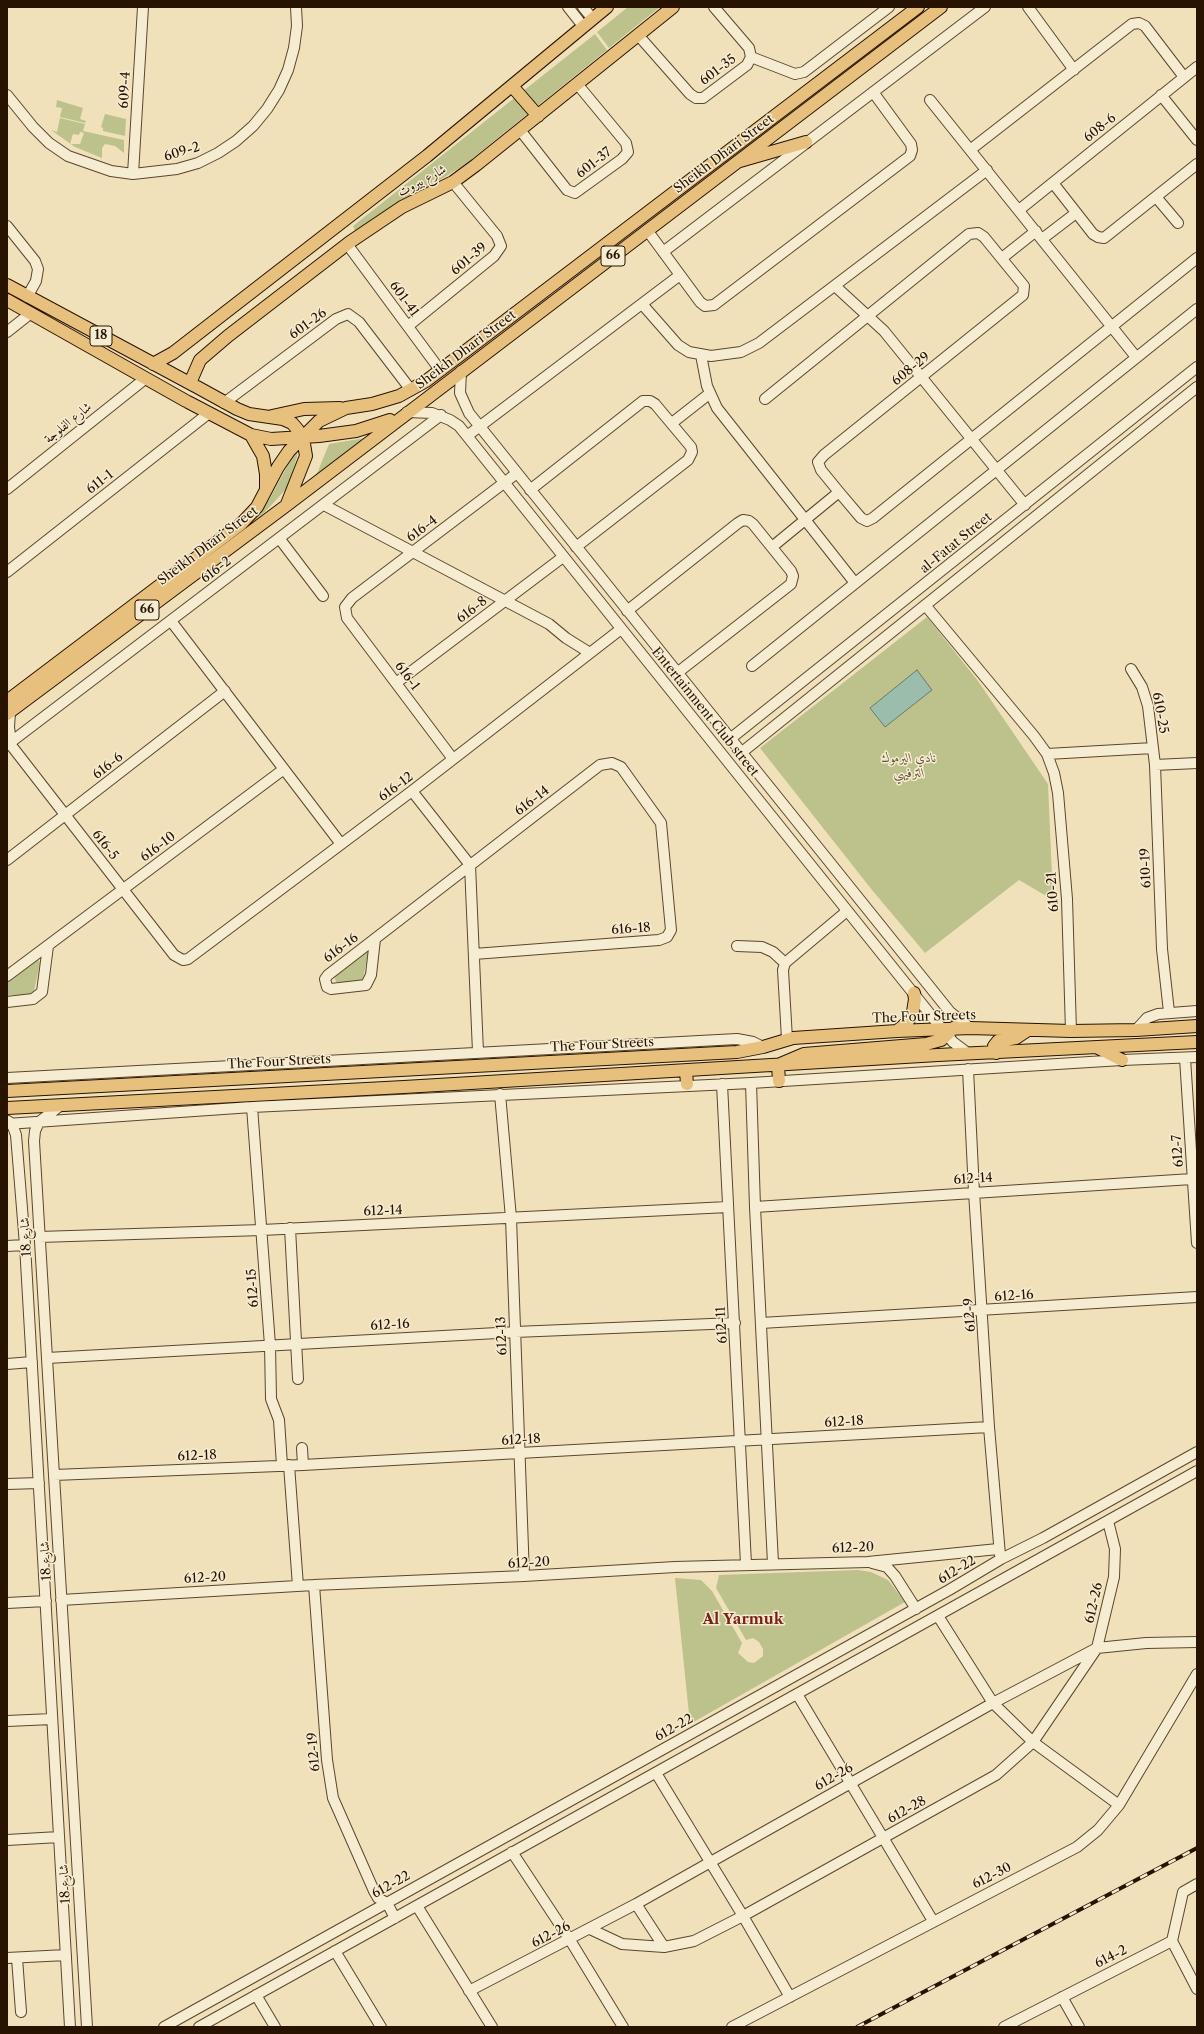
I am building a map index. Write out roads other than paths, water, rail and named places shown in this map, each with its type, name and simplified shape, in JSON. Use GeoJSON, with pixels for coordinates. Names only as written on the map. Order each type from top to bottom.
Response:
{"type":"FeatureCollection","features":[{"type":"Feature","properties":{"kind":"main road","name":"شارع بيروت"},"geometry":{"type":"LineString","coordinates":[[153,364],[173,353],[226,313],[427,156],[607,7]]}},
{"type":"Feature","properties":{"kind":"main road","name":"شارع بيروت"},"geometry":{"type":"LineString","coordinates":[[194,385],[200,360],[236,331],[347,244],[402,207],[453,182],[578,85],[673,7]]}},
{"type":"Feature","properties":{"kind":"main road","name":"Sheikh Dhari Street"},"geometry":{"type":"LineString","coordinates":[[8,709],[241,524],[257,507],[284,458],[302,437],[324,418],[346,408],[372,404],[411,390],[440,370],[918,7]]}},
{"type":"Feature","properties":{"kind":"main road","name":"Sheikh Dhari Street"},"geometry":{"type":"LineString","coordinates":[[8,709],[287,505],[407,412],[941,7]]}},
{"type":"Feature","properties":{"kind":"main road"},"geometry":{"type":"LineString","coordinates":[[512,86],[538,116]]}},
{"type":"Feature","properties":{"kind":"main road"},"geometry":{"type":"LineString","coordinates":[[737,162],[757,158],[806,142]]}},
{"type":"Feature","properties":{"kind":"main road","name":"18"},"geometry":{"type":"LineString","coordinates":[[7,285],[194,385],[224,403],[249,414],[283,419],[292,424],[302,437]]}},
{"type":"Feature","properties":{"kind":"main road","name":"18"},"geometry":{"type":"LineString","coordinates":[[7,300],[187,401],[251,435],[272,439],[302,437],[366,428],[407,412]]}},
{"type":"Feature","properties":{"kind":"main road"},"geometry":{"type":"LineString","coordinates":[[226,313],[226,325],[229,329],[236,331]]}},
{"type":"Feature","properties":{"kind":"main road"},"geometry":{"type":"LineString","coordinates":[[270,416],[304,409],[346,408]]}},
{"type":"Feature","properties":{"kind":"main road"},"geometry":{"type":"LineString","coordinates":[[251,435],[260,449],[265,465],[265,493]]}},
{"type":"Feature","properties":{"kind":"main road"},"geometry":{"type":"LineString","coordinates":[[287,505],[305,461],[306,450],[302,437]]}},
{"type":"Feature","properties":{"kind":"main road"},"geometry":{"type":"LineString","coordinates":[[897,1031],[911,1018],[915,1006],[914,993]]}},
{"type":"Feature","properties":{"kind":"main road","name":"The Four Streets"},"geometry":{"type":"LineString","coordinates":[[7,1091],[737,1052],[763,1047],[787,1039],[950,1028],[1071,1031],[1136,1030],[1197,1026]]}},
{"type":"Feature","properties":{"kind":"main road"},"geometry":{"type":"LineString","coordinates":[[778,1065],[795,1057],[813,1052],[926,1044],[941,1040],[950,1028]]}},
{"type":"Feature","properties":{"kind":"main road"},"geometry":{"type":"LineString","coordinates":[[924,1030],[928,1037],[926,1044]]}},
{"type":"Feature","properties":{"kind":"main road"},"geometry":{"type":"LineString","coordinates":[[996,1053],[994,1046],[998,1041],[1016,1038],[1028,1030]]}},
{"type":"Feature","properties":{"kind":"main road"},"geometry":{"type":"LineString","coordinates":[[7,1108],[1197,1042]]}},
{"type":"Feature","properties":{"kind":"main road"},"geometry":{"type":"LineString","coordinates":[[1097,1048],[1122,1060]]}},
{"type":"Feature","properties":{"kind":"main road"},"geometry":{"type":"LineString","coordinates":[[778,1065],[779,1081]]}},
{"type":"Feature","properties":{"kind":"main road"},"geometry":{"type":"LineString","coordinates":[[403,1069],[404,1087]]}},
{"type":"Feature","properties":{"kind":"main road"},"geometry":{"type":"LineString","coordinates":[[686,1071],[687,1084]]}},
{"type":"Feature","properties":{"kind":"street","name":"609-4"},"geometry":{"type":"LineString","coordinates":[[134,174],[143,7]]}},
{"type":"Feature","properties":{"kind":"street","name":"609-2"},"geometry":{"type":"LineString","coordinates":[[7,95],[33,127],[49,143],[68,156],[111,171],[134,174],[169,170],[198,162],[218,153],[236,141],[253,126],[267,109],[279,90],[288,70],[294,48],[297,26],[296,7]]}},
{"type":"Feature","properties":{"kind":"street"},"geometry":{"type":"LineString","coordinates":[[568,7],[588,22]]}},
{"type":"Feature","properties":{"kind":"street"},"geometry":{"type":"LineString","coordinates":[[584,7],[588,22]]}},
{"type":"Feature","properties":{"kind":"street","name":"601-35"},"geometry":{"type":"LineString","coordinates":[[638,35],[690,94],[696,98],[703,98],[747,65],[751,57],[749,48],[714,7]]}},
{"type":"Feature","properties":{"kind":"street"},"geometry":{"type":"LineString","coordinates":[[751,57],[795,74],[804,72],[889,7]]}},
{"type":"Feature","properties":{"kind":"street"},"geometry":{"type":"LineString","coordinates":[[663,252],[985,7]]}},
{"type":"Feature","properties":{"kind":"street"},"geometry":{"type":"LineString","coordinates":[[1028,7],[1074,70]]}},
{"type":"Feature","properties":{"kind":"street"},"geometry":{"type":"LineString","coordinates":[[970,150],[1132,24],[1139,23],[1145,26],[1184,77]]}},
{"type":"Feature","properties":{"kind":"street","name":"608-6"},"geometry":{"type":"LineString","coordinates":[[1019,210],[1197,67]]}},
{"type":"Feature","properties":{"kind":"street","name":"601-37"},"geometry":{"type":"LineString","coordinates":[[520,130],[567,190],[575,193],[622,159],[628,152],[626,143],[578,85]]}},
{"type":"Feature","properties":{"kind":"street"},"geometry":{"type":"LineString","coordinates":[[647,230],[702,304],[708,306],[714,305],[908,158],[912,150],[911,144],[873,92]]}},
{"type":"Feature","properties":{"kind":"street"},"geometry":{"type":"LineString","coordinates":[[1161,95],[1197,140]]}},
{"type":"Feature","properties":{"kind":"street"},"geometry":{"type":"LineString","coordinates":[[930,100],[1136,357]]}},
{"type":"Feature","properties":{"kind":"street"},"geometry":{"type":"LineString","coordinates":[[1053,183],[1095,236],[1104,238],[1197,164]]}},
{"type":"Feature","properties":{"kind":"street"},"geometry":{"type":"LineString","coordinates":[[642,304],[678,345],[689,352],[701,355],[721,356],[750,348],[836,286],[987,170]]}},
{"type":"Feature","properties":{"kind":"street","name":"601-39"},"geometry":{"type":"LineString","coordinates":[[408,326],[494,256],[501,246],[497,236],[453,182]]}},
{"type":"Feature","properties":{"kind":"street"},"geometry":{"type":"LineString","coordinates":[[1156,196],[1178,222]]}},
{"type":"Feature","properties":{"kind":"street"},"geometry":{"type":"LineString","coordinates":[[1042,240],[1076,213]]}},
{"type":"Feature","properties":{"kind":"street"},"geometry":{"type":"LineString","coordinates":[[7,226],[35,261],[38,268],[36,281],[27,297]]}},
{"type":"Feature","properties":{"kind":"street"},"geometry":{"type":"LineString","coordinates":[[765,399],[969,234],[978,233],[984,236],[1002,258],[1036,231]]}},
{"type":"Feature","properties":{"kind":"street","name":"601-41"},"geometry":{"type":"LineString","coordinates":[[347,244],[440,370]]}},
{"type":"Feature","properties":{"kind":"street","name":"608-29"},"geometry":{"type":"LineString","coordinates":[[839,492],[821,470],[818,462],[824,455],[922,377],[1020,297],[1024,292],[1024,286],[1002,258]]}},
{"type":"Feature","properties":{"kind":"street"},"geometry":{"type":"LineString","coordinates":[[772,547],[839,492],[861,518],[867,520],[873,518],[1197,258]]}},
{"type":"Feature","properties":{"kind":"street"},"geometry":{"type":"LineString","coordinates":[[466,436],[680,275]]}},
{"type":"Feature","properties":{"kind":"street"},"geometry":{"type":"LineString","coordinates":[[836,286],[884,331],[1024,505]]}},
{"type":"Feature","properties":{"kind":"street"},"geometry":{"type":"LineString","coordinates":[[752,666],[1197,308]]}},
{"type":"Feature","properties":{"kind":"street"},"geometry":{"type":"LineString","coordinates":[[7,332],[31,313]]}},
{"type":"Feature","properties":{"kind":"street","name":"601-26"},"geometry":{"type":"LineString","coordinates":[[224,403],[336,319],[348,314],[359,322],[411,390]]}},
{"type":"Feature","properties":{"kind":"street"},"geometry":{"type":"LineString","coordinates":[[701,355],[709,394],[717,408],[855,583]]}},
{"type":"Feature","properties":{"kind":"street","name":"al-Fatat Street"},"geometry":{"type":"LineString","coordinates":[[734,736],[1197,367]]}},
{"type":"Feature","properties":{"kind":"street","name":"Entertainment Club street"},"geometry":{"type":"LineString","coordinates":[[461,371],[460,393],[463,404],[479,427],[677,673],[745,750],[950,1012],[950,1028]]}},
{"type":"Feature","properties":{"kind":"street","name":"شارع الفلوجة"},"geometry":{"type":"LineString","coordinates":[[7,488],[146,378]]}},
{"type":"Feature","properties":{"kind":"street"},"geometry":{"type":"LineString","coordinates":[[745,750],[1197,387]]}},
{"type":"Feature","properties":{"kind":"street"},"geometry":{"type":"LineString","coordinates":[[672,423],[709,394]]}},
{"type":"Feature","properties":{"kind":"street"},"geometry":{"type":"LineString","coordinates":[[530,490],[643,401],[650,401],[655,404],[672,423],[691,447],[692,452],[690,458],[576,547]]}},
{"type":"Feature","properties":{"kind":"street","name":"Entertainment Club street"},"geometry":{"type":"LineString","coordinates":[[407,412],[423,411],[441,415],[458,426],[847,911],[914,993],[950,1028],[969,1054]]}},
{"type":"Feature","properties":{"kind":"street","name":"611-1"},"geometry":{"type":"LineString","coordinates":[[7,572],[210,413]]}},
{"type":"Feature","properties":{"kind":"street","name":"616-2"},"geometry":{"type":"LineString","coordinates":[[8,743],[441,415]]}},
{"type":"Feature","properties":{"kind":"street","name":"616-4"},"geometry":{"type":"LineString","coordinates":[[345,607],[352,598],[517,473]]}},
{"type":"Feature","properties":{"kind":"street"},"geometry":{"type":"LineString","coordinates":[[324,505],[549,624],[566,638],[590,653]]}},
{"type":"Feature","properties":{"kind":"street"},"geometry":{"type":"LineString","coordinates":[[627,611],[740,521],[751,522],[772,547],[792,573],[793,579],[791,584],[677,673]]}},
{"type":"Feature","properties":{"kind":"street"},"geometry":{"type":"LineString","coordinates":[[280,538],[323,596]]}},
{"type":"Feature","properties":{"kind":"street","name":"616-8"},"geometry":{"type":"LineString","coordinates":[[396,683],[563,557]]}},
{"type":"Feature","properties":{"kind":"street"},"geometry":{"type":"LineString","coordinates":[[592,593],[606,585]]}},
{"type":"Feature","properties":{"kind":"street","name":"610-21"},"geometry":{"type":"LineString","coordinates":[[925,605],[1034,736],[1047,754],[1054,773],[1058,793],[1067,899],[1071,1031]]}},
{"type":"Feature","properties":{"kind":"street","name":"616-1"},"geometry":{"type":"LineString","coordinates":[[345,607],[347,618],[453,759]]}},
{"type":"Feature","properties":{"kind":"street"},"geometry":{"type":"LineString","coordinates":[[171,621],[341,844]]}},
{"type":"Feature","properties":{"kind":"street","name":"616-12"},"geometry":{"type":"LineString","coordinates":[[183,960],[193,957],[412,791],[621,629]]}},
{"type":"Feature","properties":{"kind":"street"},"geometry":{"type":"LineString","coordinates":[[854,641],[855,650],[863,654]]}},
{"type":"Feature","properties":{"kind":"street","name":"610-25"},"geometry":{"type":"LineString","coordinates":[[1131,669],[1146,696],[1155,766]]}},
{"type":"Feature","properties":{"kind":"street","name":"616-6"},"geometry":{"type":"LineString","coordinates":[[7,860],[66,816],[225,691]]}},
{"type":"Feature","properties":{"kind":"street"},"geometry":{"type":"LineString","coordinates":[[8,709],[8,743]]}},
{"type":"Feature","properties":{"kind":"street","name":"616-5"},"geometry":{"type":"LineString","coordinates":[[8,743],[174,955],[183,960]]}},
{"type":"Feature","properties":{"kind":"street"},"geometry":{"type":"LineString","coordinates":[[1047,754],[1153,748]]}},
{"type":"Feature","properties":{"kind":"street","name":"616-14"},"geometry":{"type":"LineString","coordinates":[[470,865],[600,765],[612,763]]}},
{"type":"Feature","properties":{"kind":"street","name":"616-18"},"geometry":{"type":"LineString","coordinates":[[474,954],[659,940],[667,937],[671,930],[661,823],[621,767],[612,763]]}},
{"type":"Feature","properties":{"kind":"street"},"geometry":{"type":"LineString","coordinates":[[1155,766],[1197,763]]}},
{"type":"Feature","properties":{"kind":"street","name":"610-19"},"geometry":{"type":"LineString","coordinates":[[1155,766],[1162,948],[1169,1012]]}},
{"type":"Feature","properties":{"kind":"street","name":"616-10"},"geometry":{"type":"LineString","coordinates":[[7,976],[284,769]]}},
{"type":"Feature","properties":{"kind":"street"},"geometry":{"type":"LineString","coordinates":[[412,791],[470,865],[478,1052]]}},
{"type":"Feature","properties":{"kind":"street","name":"616-16"},"geometry":{"type":"LineString","coordinates":[[375,939],[371,975],[366,984],[331,989],[327,987],[325,979],[328,975],[470,865]]}},
{"type":"Feature","properties":{"kind":"street"},"geometry":{"type":"LineString","coordinates":[[787,1039],[783,970],[784,963],[847,911]]}},
{"type":"Feature","properties":{"kind":"street"},"geometry":{"type":"LineString","coordinates":[[7,1002],[33,999],[42,992],[48,946]]}},
{"type":"Feature","properties":{"kind":"street"},"geometry":{"type":"LineString","coordinates":[[737,946],[762,947],[773,952],[784,963]]}},
{"type":"Feature","properties":{"kind":"street"},"geometry":{"type":"LineString","coordinates":[[1136,1030],[1147,1018],[1169,1012],[1197,1011]]}},
{"type":"Feature","properties":{"kind":"street"},"geometry":{"type":"LineString","coordinates":[[7,1078],[737,1039],[753,1042],[763,1047]]}},
{"type":"Feature","properties":{"kind":"street","name":"612-7"},"geometry":{"type":"LineString","coordinates":[[1184,1058],[1197,1243]]}},
{"type":"Feature","properties":{"kind":"street"},"geometry":{"type":"LineString","coordinates":[[9,1123],[252,1107],[687,1084],[779,1081],[1122,1060],[1197,1058]]}},
{"type":"Feature","properties":{"kind":"street","name":"612-9"},"geometry":{"type":"LineString","coordinates":[[968,1069],[974,1192],[983,1311],[989,1427],[1000,1554]]}},
{"type":"Feature","properties":{"kind":"street"},"geometry":{"type":"LineString","coordinates":[[751,1082],[755,1207],[773,1563]]}},
{"type":"Feature","properties":{"kind":"street","name":"612-11"},"geometry":{"type":"LineString","coordinates":[[722,1084],[746,1564]]}},
{"type":"Feature","properties":{"kind":"street","name":"612-13"},"geometry":{"type":"LineString","coordinates":[[500,1094],[510,1218],[524,1576]]}},
{"type":"Feature","properties":{"kind":"street"},"geometry":{"type":"LineString","coordinates":[[39,1122],[61,1105]]}},
{"type":"Feature","properties":{"kind":"street","name":"612-15"},"geometry":{"type":"LineString","coordinates":[[252,1107],[270,1345],[271,1399],[279,1420],[286,1465],[298,1586]]}},
{"type":"Feature","properties":{"kind":"street","name":"شارع 18"},"geometry":{"type":"LineString","coordinates":[[39,1122],[35,1131],[34,1141],[39,1237],[87,2027]]}},
{"type":"Feature","properties":{"kind":"street","name":"شارع 18"},"geometry":{"type":"LineString","coordinates":[[9,1123],[16,1135],[25,1245],[70,2027]]}},
{"type":"Feature","properties":{"kind":"street","name":"612-14"},"geometry":{"type":"LineString","coordinates":[[755,1207],[1192,1179]]}},
{"type":"Feature","properties":{"kind":"street","name":"612-14"},"geometry":{"type":"LineString","coordinates":[[39,1237],[262,1230],[728,1207]]}},
{"type":"Feature","properties":{"kind":"street"},"geometry":{"type":"LineString","coordinates":[[290,1228],[298,1379]]}},
{"type":"Feature","properties":{"kind":"street"},"geometry":{"type":"LineString","coordinates":[[7,1246],[25,1245]]}},
{"type":"Feature","properties":{"kind":"street","name":"612-16"},"geometry":{"type":"LineString","coordinates":[[761,1323],[983,1311],[1197,1297]]}},
{"type":"Feature","properties":{"kind":"street","name":"612-16"},"geometry":{"type":"LineString","coordinates":[[47,1358],[296,1343],[735,1322]]}},
{"type":"Feature","properties":{"kind":"street"},"geometry":{"type":"LineString","coordinates":[[7,1364],[32,1362]]}},
{"type":"Feature","properties":{"kind":"street"},"geometry":{"type":"LineString","coordinates":[[35,1422],[50,1422]]}},
{"type":"Feature","properties":{"kind":"street","name":"612-18"},"geometry":{"type":"LineString","coordinates":[[54,1474],[303,1465],[989,1427]]}},
{"type":"Feature","properties":{"kind":"street"},"geometry":{"type":"LineString","coordinates":[[302,1448],[303,1465]]}},
{"type":"Feature","properties":{"kind":"street","name":"612-22"},"geometry":{"type":"LineString","coordinates":[[164,2027],[916,1608],[1000,1554],[1043,1538],[1197,1452]]}},
{"type":"Feature","properties":{"kind":"street"},"geometry":{"type":"LineString","coordinates":[[199,2027],[1197,1471]]}},
{"type":"Feature","properties":{"kind":"street"},"geometry":{"type":"LineString","coordinates":[[7,1484],[39,1483]]}},
{"type":"Feature","properties":{"kind":"street","name":"612-26"},"geometry":{"type":"LineString","coordinates":[[469,1991],[570,1940],[636,1904],[993,1703],[1097,1648],[1114,1577],[1115,1549],[1108,1521]]}},
{"type":"Feature","properties":{"kind":"street"},"geometry":{"type":"LineString","coordinates":[[1043,1538],[1051,1552]]}},
{"type":"Feature","properties":{"kind":"street","name":"612-20"},"geometry":{"type":"LineString","coordinates":[[61,1600],[314,1585],[524,1576],[675,1567],[773,1563],[868,1562],[1000,1554]]}},
{"type":"Feature","properties":{"kind":"street"},"geometry":{"type":"LineString","coordinates":[[868,1562],[887,1567],[895,1576],[916,1608]]}},
{"type":"Feature","properties":{"kind":"street","name":"612-19"},"geometry":{"type":"LineString","coordinates":[[314,1585],[327,1760],[333,1798],[374,1891],[378,1898],[387,1903],[395,1918]]}},
{"type":"Feature","properties":{"kind":"street"},"geometry":{"type":"LineString","coordinates":[[7,1603],[46,1601]]}},
{"type":"Feature","properties":{"kind":"street"},"geometry":{"type":"LineString","coordinates":[[938,1616],[993,1703],[1032,1742],[1119,1805]]}},
{"type":"Feature","properties":{"kind":"street"},"geometry":{"type":"LineString","coordinates":[[1097,1648],[1146,1642],[1197,1642]]}},
{"type":"Feature","properties":{"kind":"street","name":"612-28"},"geometry":{"type":"LineString","coordinates":[[590,1929],[622,1944],[664,1947],[694,1941],[743,1916],[884,1838],[996,1775],[1032,1742],[1097,1648]]}},
{"type":"Feature","properties":{"kind":"street"},"geometry":{"type":"LineString","coordinates":[[48,1652],[64,1652]]}},
{"type":"Feature","properties":{"kind":"street","name":"612-30"},"geometry":{"type":"LineString","coordinates":[[732,2027],[933,1921],[1078,1847],[1098,1830],[1119,1805],[1197,1674]]}},
{"type":"Feature","properties":{"kind":"street"},"geometry":{"type":"LineString","coordinates":[[797,1694],[933,1921]]}},
{"type":"Feature","properties":{"kind":"street"},"geometry":{"type":"LineString","coordinates":[[7,1722],[52,1719]]}},
{"type":"Feature","properties":{"kind":"street"},"geometry":{"type":"LineString","coordinates":[[715,1720],[724,1735]]}},
{"type":"Feature","properties":{"kind":"street"},"geometry":{"type":"LineString","coordinates":[[656,1773],[743,1916],[790,1997]]}},
{"type":"Feature","properties":{"kind":"street"},"geometry":{"type":"LineString","coordinates":[[56,1781],[72,1780]]}},
{"type":"Feature","properties":{"kind":"street"},"geometry":{"type":"LineString","coordinates":[[7,1840],[59,1837]]}},
{"type":"Feature","properties":{"kind":"street"},"geometry":{"type":"LineString","coordinates":[[512,1852],[570,1940],[622,2027]]}},
{"type":"Feature","properties":{"kind":"street"},"geometry":{"type":"LineString","coordinates":[[1197,1884],[1183,1892],[1172,1941],[1197,1989]]}},
{"type":"Feature","properties":{"kind":"street"},"geometry":{"type":"LineString","coordinates":[[62,1894],[79,1894]]}},
{"type":"Feature","properties":{"kind":"street"},"geometry":{"type":"LineString","coordinates":[[636,1904],[664,1947]]}},
{"type":"Feature","properties":{"kind":"street"},"geometry":{"type":"LineString","coordinates":[[417,1906],[492,2027]]}},
{"type":"Feature","properties":{"kind":"street","name":"614-2"},"geometry":{"type":"LineString","coordinates":[[1004,2027],[1172,1941]]}},
{"type":"Feature","properties":{"kind":"street"},"geometry":{"type":"LineString","coordinates":[[335,1951],[381,2027]]}},
{"type":"Feature","properties":{"kind":"street"},"geometry":{"type":"LineString","coordinates":[[21,2012],[12,1958],[66,1955]]}},
{"type":"Feature","properties":{"kind":"street"},"geometry":{"type":"LineString","coordinates":[[256,1995],[275,2027]]}},
{"type":"Feature","properties":{"kind":"street"},"geometry":{"type":"LineString","coordinates":[[1062,1997],[1079,2027]]}},
{"type":"Feature","properties":{"kind":"railway"},"geometry":{"type":"LineString","coordinates":[[857,2027],[1197,1848]]}},
{"type":"Feature","properties":{"kind":"district","name":"Al Yarmuk"},"geometry":{"type":"Point","coordinates":[743,1620]}},
{"type":"Feature","properties":{"kind":"park label","name":"نادي اليرموك الترفيهي"},"geometry":{"type":"Point","coordinates":[909,766]}}]}
